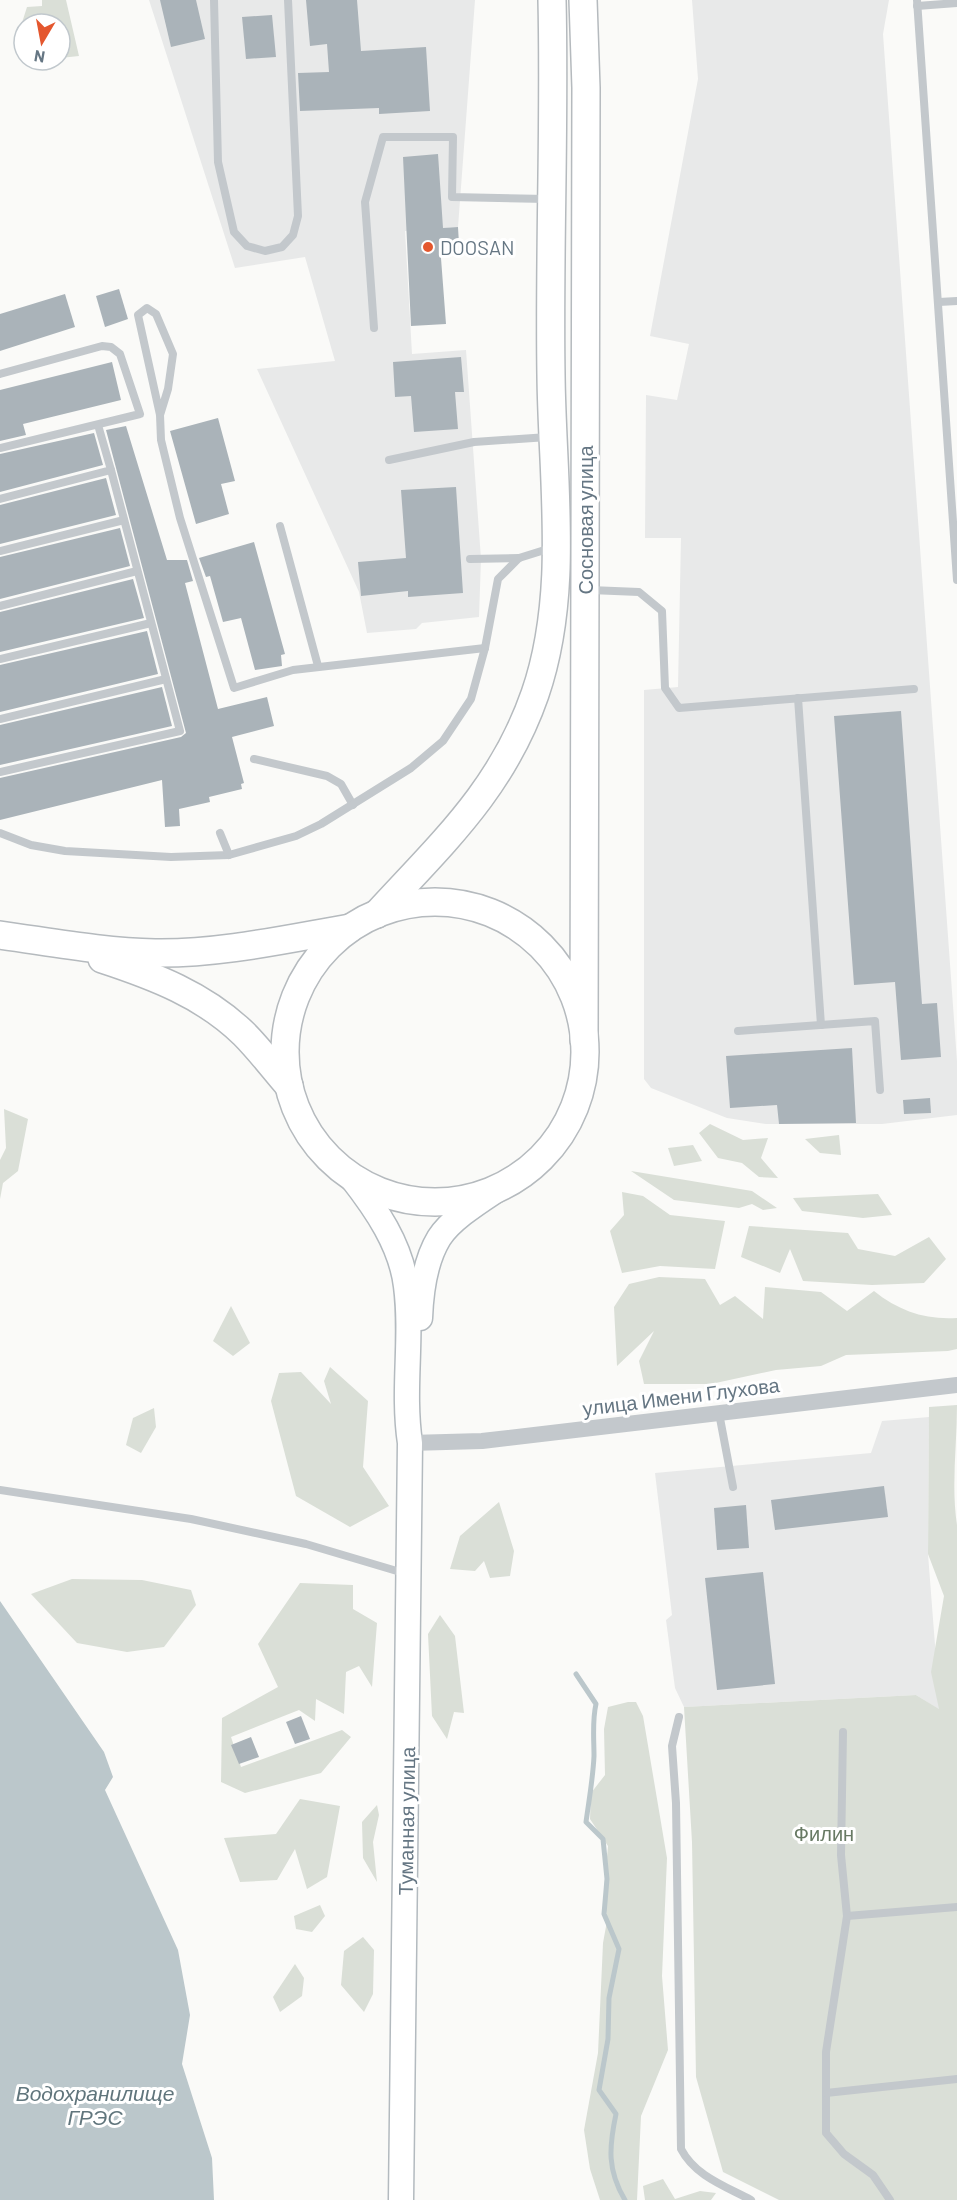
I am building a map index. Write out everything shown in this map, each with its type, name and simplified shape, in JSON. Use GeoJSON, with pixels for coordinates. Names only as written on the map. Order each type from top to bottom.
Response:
{"type":"FeatureCollection","features":[{"type":"Feature","properties":{"kind":"main road","name":"Сосновая улица"},"geometry":{"type":"LineString","coordinates":[[377,914],[464,821],[503,765],[534,695],[545,660],[552,618],[555,548],[552,437],[551,199],[554,80],[552,0]]}},
{"type":"Feature","properties":{"kind":"main road","name":"Сосновая улица"},"geometry":{"type":"LineString","coordinates":[[583,0],[586,88],[584,1040]]}},
{"type":"Feature","properties":{"kind":"main road"},"geometry":{"type":"LineString","coordinates":[[432,903],[469,907],[513,924],[535,941],[559,970],[579,1012],[584,1040],[582,1082],[567,1123],[542,1157],[507,1183],[463,1199],[417,1201],[394,1196],[351,1177],[333,1163],[312,1137],[296,1108],[289,1086],[285,1041],[296,997],[319,958],[352,927],[377,914],[404,906],[432,903]]}},
{"type":"Feature","properties":{"kind":"main road"},"geometry":{"type":"LineString","coordinates":[[0,935],[153,953],[200,951],[352,927]]}},
{"type":"Feature","properties":{"kind":"main road"},"geometry":{"type":"LineString","coordinates":[[53,942],[161,979],[208,1005],[245,1035],[289,1086]]}},
{"type":"Feature","properties":{"kind":"street","name":"Туманная улица"},"geometry":{"type":"LineString","coordinates":[[351,1177],[375,1206],[391,1236],[406,1285],[405,1409],[410,1443],[401,2200]]}},
{"type":"Feature","properties":{"kind":"street","name":"Туманная улица"},"geometry":{"type":"LineString","coordinates":[[410,1443],[419,1401],[420,1316],[424,1281],[432,1252],[439,1236],[466,1212],[507,1183]]}},
{"type":"Feature","properties":{"kind":"street","name":"улица Имени Глухова"},"geometry":{"type":"LineString","coordinates":[[410,1443],[482,1441],[957,1385]]}},
{"type":"Feature","properties":{"kind":"lane"},"geometry":{"type":"LineString","coordinates":[[214,0],[218,162],[234,232],[247,246],[265,251],[282,247],[293,235],[298,216],[288,0]]}},
{"type":"Feature","properties":{"kind":"lane"},"geometry":{"type":"LineString","coordinates":[[957,3],[917,3],[953,461],[957,580]]}},
{"type":"Feature","properties":{"kind":"lane"},"geometry":{"type":"LineString","coordinates":[[374,328],[365,201],[383,137],[453,137],[452,197],[551,199]]}},
{"type":"Feature","properties":{"kind":"lane"},"geometry":{"type":"LineString","coordinates":[[939,302],[957,301]]}},
{"type":"Feature","properties":{"kind":"lane"},"geometry":{"type":"LineString","coordinates":[[160,415],[168,389],[173,354],[156,314],[147,308],[138,315],[160,415],[161,440],[180,518],[234,688],[293,670],[318,666],[485,648]]}},
{"type":"Feature","properties":{"kind":"lane"},"geometry":{"type":"LineString","coordinates":[[0,374],[102,346],[111,347],[120,354],[140,414],[0,448]]}},
{"type":"Feature","properties":{"kind":"lane"},"geometry":{"type":"LineString","coordinates":[[0,772],[180,731],[98,425]]}},
{"type":"Feature","properties":{"kind":"lane"},"geometry":{"type":"LineString","coordinates":[[389,460],[474,442],[552,437]]}},
{"type":"Feature","properties":{"kind":"lane"},"geometry":{"type":"LineString","coordinates":[[0,499],[111,470]]}},
{"type":"Feature","properties":{"kind":"lane"},"geometry":{"type":"LineString","coordinates":[[0,551],[124,520]]}},
{"type":"Feature","properties":{"kind":"lane"},"geometry":{"type":"LineString","coordinates":[[280,526],[318,666]]}},
{"type":"Feature","properties":{"kind":"lane"},"geometry":{"type":"LineString","coordinates":[[470,559],[519,558],[555,548]]}},
{"type":"Feature","properties":{"kind":"lane"},"geometry":{"type":"LineString","coordinates":[[0,833],[31,845],[64,850],[171,857],[229,855],[296,836],[353,805],[411,768],[443,741],[471,699],[485,648],[498,579],[519,558]]}},
{"type":"Feature","properties":{"kind":"lane"},"geometry":{"type":"LineString","coordinates":[[0,606],[137,571]]}},
{"type":"Feature","properties":{"kind":"lane"},"geometry":{"type":"LineString","coordinates":[[586,589],[639,592],[662,611],[665,688],[679,708],[914,689]]}},
{"type":"Feature","properties":{"kind":"lane"},"geometry":{"type":"LineString","coordinates":[[0,659],[151,623]]}},
{"type":"Feature","properties":{"kind":"lane"},"geometry":{"type":"LineString","coordinates":[[0,719],[166,680]]}},
{"type":"Feature","properties":{"kind":"lane"},"geometry":{"type":"LineString","coordinates":[[798,698],[821,1025]]}},
{"type":"Feature","properties":{"kind":"lane"},"geometry":{"type":"LineString","coordinates":[[254,759],[327,776],[341,784],[353,805]]}},
{"type":"Feature","properties":{"kind":"lane"},"geometry":{"type":"LineString","coordinates":[[220,833],[229,855]]}},
{"type":"Feature","properties":{"kind":"lane"},"geometry":{"type":"LineString","coordinates":[[738,1031],[875,1021],[880,1090]]}},
{"type":"Feature","properties":{"kind":"lane"},"geometry":{"type":"LineString","coordinates":[[719,1413],[733,1487]]}},
{"type":"Feature","properties":{"kind":"lane"},"geometry":{"type":"LineString","coordinates":[[0,1490],[191,1519],[306,1544],[408,1574]]}},
{"type":"Feature","properties":{"kind":"lane"},"geometry":{"type":"LineString","coordinates":[[679,1717],[672,1746],[676,1815],[681,2149],[688,2162],[699,2171],[751,2200]]}},
{"type":"Feature","properties":{"kind":"lane"},"geometry":{"type":"LineString","coordinates":[[843,1732],[841,1855],[847,1916],[826,2052],[826,2133],[844,2154],[873,2175],[890,2200]]}},
{"type":"Feature","properties":{"kind":"lane"},"geometry":{"type":"LineString","coordinates":[[847,1916],[957,1907]]}},
{"type":"Feature","properties":{"kind":"lane"},"geometry":{"type":"LineString","coordinates":[[826,2093],[957,2079]]}},
{"type":"Feature","properties":{"kind":"shaded area"},"geometry":{"type":"Polygon","coordinates":[[[149,0],[475,0],[458,227],[405,231],[412,354],[466,350],[481,559],[479,617],[422,623],[416,629],[367,633],[359,592],[257,369],[335,361],[305,257],[235,268],[149,0]]]}},
{"type":"Feature","properties":{"kind":"shaded area"},"geometry":{"type":"Polygon","coordinates":[[[692,0],[889,0],[883,34],[957,1061],[957,1115],[882,1124],[766,1124],[727,1118],[651,1088],[644,1079],[644,690],[678,687],[681,538],[645,538],[646,395],[677,400],[689,344],[650,336],[698,79],[692,0]]]}},
{"type":"Feature","properties":{"kind":"shaded area"},"geometry":{"type":"Polygon","coordinates":[[[929,1417],[928,1554],[940,1710],[916,1695],[684,1707],[675,1688],[666,1620],[672,1615],[655,1473],[871,1453],[882,1421],[929,1417]]]}},
{"type":"Feature","properties":{"kind":"green space"},"geometry":{"type":"Polygon","coordinates":[[[42,0],[66,0],[69,12],[25,12],[27,7],[42,6],[42,0]]]}},
{"type":"Feature","properties":{"kind":"green space"},"geometry":{"type":"Polygon","coordinates":[[[72,26],[79,56],[72,57],[72,26]]]}},
{"type":"Feature","properties":{"kind":"green space"},"geometry":{"type":"Polygon","coordinates":[[[4,1109],[28,1119],[18,1171],[3,1183],[0,1199],[0,1160],[6,1148],[4,1109]]]}},
{"type":"Feature","properties":{"kind":"green space"},"geometry":{"type":"Polygon","coordinates":[[[710,1124],[743,1140],[768,1138],[761,1158],[778,1178],[759,1177],[742,1163],[718,1158],[699,1133],[710,1124]]]}},
{"type":"Feature","properties":{"kind":"green space"},"geometry":{"type":"Polygon","coordinates":[[[839,1135],[841,1155],[820,1153],[805,1139],[839,1135]]]}},
{"type":"Feature","properties":{"kind":"green space"},"geometry":{"type":"Polygon","coordinates":[[[693,1145],[702,1161],[674,1166],[668,1148],[693,1145]]]}},
{"type":"Feature","properties":{"kind":"green space"},"geometry":{"type":"Polygon","coordinates":[[[631,1171],[752,1191],[777,1208],[763,1210],[752,1204],[739,1208],[674,1200],[631,1171]]]}},
{"type":"Feature","properties":{"kind":"green space"},"geometry":{"type":"Polygon","coordinates":[[[622,1192],[643,1196],[670,1215],[725,1221],[715,1269],[660,1266],[622,1273],[610,1231],[624,1215],[622,1192]]]}},
{"type":"Feature","properties":{"kind":"green space"},"geometry":{"type":"Polygon","coordinates":[[[878,1194],[892,1215],[863,1218],[802,1211],[793,1198],[878,1194]]]}},
{"type":"Feature","properties":{"kind":"green space"},"geometry":{"type":"Polygon","coordinates":[[[749,1226],[848,1233],[858,1249],[895,1256],[929,1237],[946,1259],[924,1283],[872,1285],[803,1281],[790,1249],[780,1273],[741,1257],[749,1226]]]}},
{"type":"Feature","properties":{"kind":"green space"},"geometry":{"type":"Polygon","coordinates":[[[659,1277],[705,1279],[720,1305],[735,1296],[763,1319],[765,1287],[821,1292],[847,1311],[874,1291],[893,1304],[913,1313],[923,1316],[957,1318],[957,1349],[846,1355],[821,1366],[776,1370],[711,1384],[644,1384],[639,1361],[654,1331],[617,1366],[614,1307],[629,1284],[659,1277]]]}},
{"type":"Feature","properties":{"kind":"green space"},"geometry":{"type":"Polygon","coordinates":[[[231,1306],[250,1343],[233,1356],[213,1341],[231,1306]]]}},
{"type":"Feature","properties":{"kind":"green space"},"geometry":{"type":"Polygon","coordinates":[[[330,1367],[368,1401],[363,1467],[389,1506],[350,1527],[296,1496],[271,1401],[279,1373],[301,1372],[331,1404],[324,1381],[330,1367]]]}},
{"type":"Feature","properties":{"kind":"green space","name":"Филин"},"geometry":{"type":"Polygon","coordinates":[[[957,1405],[954,1480],[957,1525],[957,2200],[779,2200],[723,2172],[696,2077],[692,1842],[684,1707],[916,1695],[939,1709],[931,1672],[944,1596],[928,1554],[929,1407],[957,1405]]]}},
{"type":"Feature","properties":{"kind":"green space"},"geometry":{"type":"Polygon","coordinates":[[[154,1408],[156,1427],[141,1453],[126,1445],[133,1418],[154,1408]]]}},
{"type":"Feature","properties":{"kind":"green space"},"geometry":{"type":"Polygon","coordinates":[[[499,1502],[514,1551],[510,1576],[490,1578],[484,1561],[475,1571],[450,1569],[460,1536],[499,1502]]]}},
{"type":"Feature","properties":{"kind":"green space"},"geometry":{"type":"Polygon","coordinates":[[[72,1579],[142,1580],[191,1590],[196,1605],[164,1647],[127,1652],[77,1643],[31,1594],[72,1579]]]}},
{"type":"Feature","properties":{"kind":"green space"},"geometry":{"type":"Polygon","coordinates":[[[300,1583],[353,1585],[353,1609],[377,1623],[372,1687],[359,1666],[346,1672],[344,1714],[316,1699],[315,1721],[299,1710],[231,1737],[241,1767],[342,1730],[351,1737],[321,1773],[245,1793],[221,1782],[222,1718],[278,1687],[258,1644],[300,1583]]]}},
{"type":"Feature","properties":{"kind":"green space"},"geometry":{"type":"Polygon","coordinates":[[[440,1615],[455,1636],[464,1713],[454,1712],[447,1739],[432,1716],[428,1634],[440,1615]]]}},
{"type":"Feature","properties":{"kind":"green space"},"geometry":{"type":"Polygon","coordinates":[[[636,1702],[643,1716],[667,1858],[662,1976],[668,2050],[641,2116],[637,2200],[600,2200],[590,2169],[584,2130],[598,2053],[603,1943],[607,1921],[604,1889],[608,1846],[590,1819],[591,1793],[605,1775],[604,1729],[608,1707],[636,1702]]]}},
{"type":"Feature","properties":{"kind":"green space"},"geometry":{"type":"Polygon","coordinates":[[[300,1799],[340,1806],[327,1877],[307,1889],[295,1849],[277,1880],[240,1882],[224,1838],[276,1834],[300,1799]]]}},
{"type":"Feature","properties":{"kind":"green space"},"geometry":{"type":"Polygon","coordinates":[[[377,1805],[379,1815],[373,1842],[377,1882],[363,1858],[362,1822],[377,1805]]]}},
{"type":"Feature","properties":{"kind":"green space"},"geometry":{"type":"Polygon","coordinates":[[[320,1905],[325,1916],[312,1932],[296,1929],[294,1916],[320,1905]]]}},
{"type":"Feature","properties":{"kind":"green space"},"geometry":{"type":"Polygon","coordinates":[[[363,1937],[374,1950],[373,1994],[364,2012],[341,1985],[344,1951],[363,1937]]]}},
{"type":"Feature","properties":{"kind":"green space"},"geometry":{"type":"Polygon","coordinates":[[[295,1964],[304,1978],[302,1996],[280,2012],[273,1997],[295,1964]]]}},
{"type":"Feature","properties":{"kind":"green space"},"geometry":{"type":"Polygon","coordinates":[[[663,2179],[675,2199],[700,2191],[716,2193],[711,2200],[645,2200],[643,2186],[663,2179]]]}},
{"type":"Feature","properties":{"kind":"water","name":"Водохранилище ГРЭС"},"geometry":{"type":"Polygon","coordinates":[[[0,1601],[104,1752],[113,1777],[105,1790],[178,1950],[190,2015],[182,2064],[212,2158],[214,2200],[0,2200],[0,1601]]]}},
{"type":"Feature","properties":{"kind":"building"},"geometry":{"type":"Polygon","coordinates":[[[160,0],[196,0],[205,39],[171,47],[160,0]]]}},
{"type":"Feature","properties":{"kind":"building"},"geometry":{"type":"Polygon","coordinates":[[[306,0],[357,0],[361,51],[426,47],[430,111],[379,114],[379,108],[300,111],[298,73],[329,72],[327,44],[310,46],[306,0]]]}},
{"type":"Feature","properties":{"kind":"building"},"geometry":{"type":"Polygon","coordinates":[[[272,15],[276,57],[246,59],[242,17],[272,15]]]}},
{"type":"Feature","properties":{"kind":"building"},"geometry":{"type":"Polygon","coordinates":[[[438,154],[443,228],[458,227],[459,244],[440,245],[446,324],[411,326],[403,157],[438,154]]]}},
{"type":"Feature","properties":{"kind":"building"},"geometry":{"type":"Polygon","coordinates":[[[119,289],[128,319],[105,327],[96,296],[119,289]]]}},
{"type":"Feature","properties":{"kind":"building"},"geometry":{"type":"Polygon","coordinates":[[[65,294],[75,327],[0,351],[0,314],[65,294]]]}},
{"type":"Feature","properties":{"kind":"building"},"geometry":{"type":"Polygon","coordinates":[[[461,357],[464,392],[455,392],[458,429],[414,432],[411,396],[395,397],[393,362],[461,357]]]}},
{"type":"Feature","properties":{"kind":"building"},"geometry":{"type":"Polygon","coordinates":[[[112,362],[121,400],[23,424],[26,435],[0,441],[0,390],[112,362]]]}},
{"type":"Feature","properties":{"kind":"building"},"geometry":{"type":"Polygon","coordinates":[[[218,418],[235,481],[221,484],[229,514],[196,524],[170,431],[218,418]]]}},
{"type":"Feature","properties":{"kind":"building"},"geometry":{"type":"Polygon","coordinates":[[[126,426],[167,560],[187,560],[193,581],[185,583],[218,709],[267,697],[274,726],[232,737],[244,783],[241,784],[242,789],[209,797],[210,802],[179,809],[180,826],[165,827],[162,780],[0,820],[0,778],[181,737],[186,733],[106,430],[126,426]]]}},
{"type":"Feature","properties":{"kind":"building"},"geometry":{"type":"Polygon","coordinates":[[[94,433],[103,465],[0,492],[0,454],[94,433]]]}},
{"type":"Feature","properties":{"kind":"building"},"geometry":{"type":"Polygon","coordinates":[[[106,478],[116,515],[0,544],[0,505],[106,478]]]}},
{"type":"Feature","properties":{"kind":"building"},"geometry":{"type":"Polygon","coordinates":[[[456,487],[463,593],[408,597],[408,591],[361,596],[358,562],[406,558],[401,490],[456,487]]]}},
{"type":"Feature","properties":{"kind":"building"},"geometry":{"type":"Polygon","coordinates":[[[120,528],[130,566],[0,599],[0,557],[120,528]]]}},
{"type":"Feature","properties":{"kind":"building"},"geometry":{"type":"Polygon","coordinates":[[[254,542],[285,654],[281,655],[282,666],[255,670],[241,618],[223,622],[210,576],[206,577],[199,558],[254,542]]]}},
{"type":"Feature","properties":{"kind":"building"},"geometry":{"type":"Polygon","coordinates":[[[133,579],[144,618],[0,652],[0,612],[133,579]]]}},
{"type":"Feature","properties":{"kind":"building"},"geometry":{"type":"Polygon","coordinates":[[[147,631],[158,674],[0,712],[0,665],[147,631]]]}},
{"type":"Feature","properties":{"kind":"building"},"geometry":{"type":"Polygon","coordinates":[[[162,687],[172,726],[0,765],[0,725],[162,687]]]}},
{"type":"Feature","properties":{"kind":"building"},"geometry":{"type":"Polygon","coordinates":[[[901,711],[922,1004],[937,1003],[941,1057],[901,1060],[895,982],[854,985],[834,716],[901,711]]]}},
{"type":"Feature","properties":{"kind":"building"},"geometry":{"type":"Polygon","coordinates":[[[852,1048],[856,1123],[779,1124],[777,1105],[730,1108],[726,1056],[852,1048]]]}},
{"type":"Feature","properties":{"kind":"building"},"geometry":{"type":"Polygon","coordinates":[[[930,1098],[931,1113],[904,1114],[903,1100],[930,1098]]]}},
{"type":"Feature","properties":{"kind":"building"},"geometry":{"type":"Polygon","coordinates":[[[884,1486],[888,1517],[775,1530],[771,1500],[884,1486]]]}},
{"type":"Feature","properties":{"kind":"building"},"geometry":{"type":"Polygon","coordinates":[[[746,1505],[749,1548],[717,1550],[714,1508],[746,1505]]]}},
{"type":"Feature","properties":{"kind":"building"},"geometry":{"type":"Polygon","coordinates":[[[763,1572],[775,1684],[717,1690],[705,1578],[763,1572]]]}},
{"type":"Feature","properties":{"kind":"building"},"geometry":{"type":"Polygon","coordinates":[[[301,1716],[310,1739],[295,1744],[286,1722],[301,1716]]]}},
{"type":"Feature","properties":{"kind":"building"},"geometry":{"type":"Polygon","coordinates":[[[251,1737],[259,1757],[239,1764],[231,1745],[251,1737]]]}},
{"type":"Feature","properties":{"kind":"waterway"},"geometry":{"type":"LineString","coordinates":[[576,1674],[596,1704],[592,1781],[586,1822],[603,1839],[607,1879],[604,1914],[619,1949],[609,1998],[608,2039],[599,2090],[616,2114],[611,2148],[612,2168],[625,2200]]}},
{"type":"Feature","properties":{"kind":"place","name":"DOOSAN"},"geometry":{"type":"Point","coordinates":[428,247]}}]}
